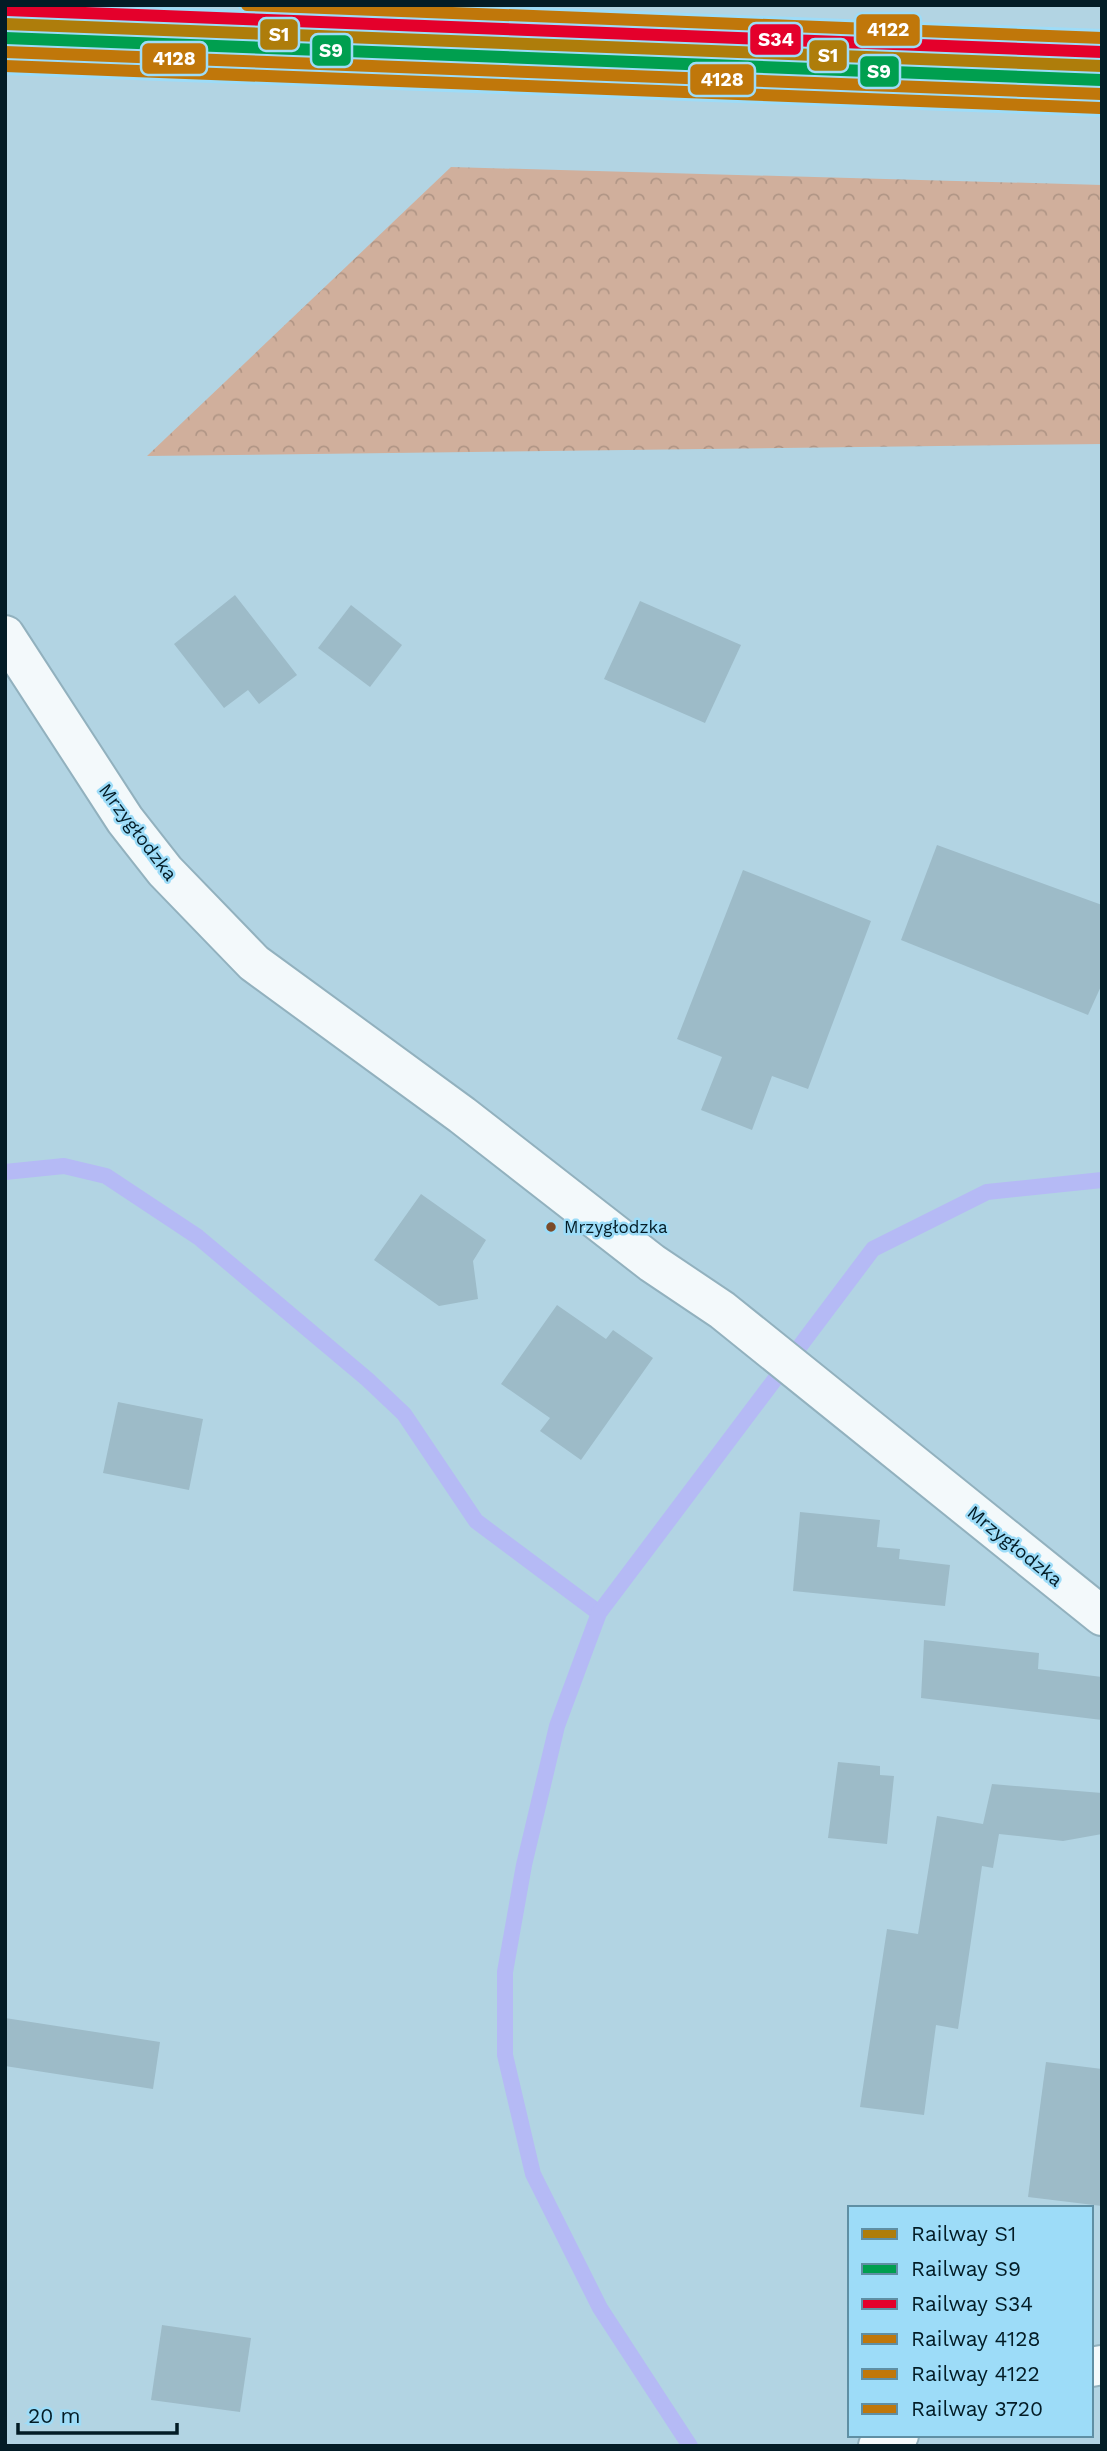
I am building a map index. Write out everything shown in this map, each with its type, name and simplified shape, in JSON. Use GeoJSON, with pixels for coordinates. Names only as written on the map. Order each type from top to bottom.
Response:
{"type":"FeatureCollection","features":[{"type":"Feature","properties":{"kind":"street","name":"Mrzygłodzka"},"geometry":{"type":"LineString","coordinates":[[5,635],[125,820],[165,871],[254,963],[462,1115],[652,1263],[722,1310],[1102,1616]]}},
{"type":"Feature","properties":{"kind":"street"},"geometry":{"type":"LineString","coordinates":[[878,2446],[895,2437]]}},
{"type":"Feature","properties":{"kind":"green space"},"geometry":{"type":"Polygon","coordinates":[[[451,167],[1102,185],[1102,444],[147,456],[451,167]]]}},
{"type":"Feature","properties":{"kind":"building"},"geometry":{"type":"Polygon","coordinates":[[[235,595],[297,675],[259,704],[248,690],[224,708],[174,644],[235,595]]]}},
{"type":"Feature","properties":{"kind":"building"},"geometry":{"type":"Polygon","coordinates":[[[640,601],[741,645],[705,723],[604,679],[640,601]]]}},
{"type":"Feature","properties":{"kind":"building"},"geometry":{"type":"Polygon","coordinates":[[[351,605],[402,645],[370,687],[318,648],[351,605]]]}},
{"type":"Feature","properties":{"kind":"building"},"geometry":{"type":"Polygon","coordinates":[[[937,845],[1102,905],[1102,984],[1088,1015],[901,940],[937,845]]]}},
{"type":"Feature","properties":{"kind":"building"},"geometry":{"type":"Polygon","coordinates":[[[743,870],[871,921],[808,1089],[772,1076],[752,1130],[701,1110],[722,1057],[677,1039],[743,870]]]}},
{"type":"Feature","properties":{"kind":"building"},"geometry":{"type":"Polygon","coordinates":[[[421,1194],[486,1240],[473,1261],[478,1299],[439,1306],[374,1260],[421,1194]]]}},
{"type":"Feature","properties":{"kind":"building"},"geometry":{"type":"Polygon","coordinates":[[[557,1305],[606,1339],[613,1330],[653,1358],[581,1460],[540,1431],[550,1418],[501,1384],[557,1305]]]}},
{"type":"Feature","properties":{"kind":"building"},"geometry":{"type":"Polygon","coordinates":[[[118,1402],[203,1419],[189,1490],[103,1473],[118,1402]]]}},
{"type":"Feature","properties":{"kind":"building"},"geometry":{"type":"Polygon","coordinates":[[[800,1512],[880,1520],[877,1547],[900,1549],[899,1559],[950,1565],[945,1606],[793,1591],[800,1512]]]}},
{"type":"Feature","properties":{"kind":"building"},"geometry":{"type":"Polygon","coordinates":[[[924,1640],[1039,1653],[1038,1669],[1102,1677],[1102,1720],[921,1698],[924,1640]]]}},
{"type":"Feature","properties":{"kind":"building"},"geometry":{"type":"Polygon","coordinates":[[[838,1762],[880,1766],[880,1775],[894,1776],[887,1844],[828,1838],[838,1762]]]}},
{"type":"Feature","properties":{"kind":"building"},"geometry":{"type":"Polygon","coordinates":[[[992,1784],[1102,1793],[1102,1834],[1063,1841],[999,1834],[993,1868],[982,1866],[958,2029],[936,2025],[924,2115],[860,2107],[887,1929],[918,1934],[937,1816],[983,1824],[992,1784]]]}},
{"type":"Feature","properties":{"kind":"building"},"geometry":{"type":"Polygon","coordinates":[[[5,2018],[160,2042],[153,2089],[5,2066],[5,2018]]]}},
{"type":"Feature","properties":{"kind":"building"},"geometry":{"type":"Polygon","coordinates":[[[1046,2062],[1102,2069],[1102,2206],[1028,2197],[1046,2062]]]}},
{"type":"Feature","properties":{"kind":"building"},"geometry":{"type":"Polygon","coordinates":[[[162,2325],[251,2338],[240,2412],[151,2400],[162,2325]]]}},
{"type":"Feature","properties":{"kind":"waterway"},"geometry":{"type":"LineString","coordinates":[[5,1172],[64,1166],[106,1176],[198,1237],[367,1379],[404,1414],[476,1521],[599,1613]]}},
{"type":"Feature","properties":{"kind":"waterway"},"geometry":{"type":"LineString","coordinates":[[690,2446],[600,2308],[533,2174],[505,2055],[505,1972],[524,1865],[557,1726],[599,1613],[873,1249],[987,1192],[1102,1180]]}},
{"type":"Feature","properties":{"kind":"railway"},"geometry":{"type":"LineString","coordinates":[[5,58],[193,67],[459,86],[720,93],[793,93],[1102,70]]}},
{"type":"Feature","properties":{"kind":"railway"},"geometry":{"type":"LineString","coordinates":[[845,99],[1102,108]]}},
{"type":"Feature","properties":{"kind":"rail line","name":"4122"},"geometry":{"type":"LineString","coordinates":[[247,5],[1102,38]]}},
{"type":"Feature","properties":{"kind":"rail line","name":"S34"},"geometry":{"type":"LineString","coordinates":[[6,10],[1102,52]]}},
{"type":"Feature","properties":{"kind":"rail line","name":"S1"},"geometry":{"type":"LineString","coordinates":[[5,24],[1102,66]]}},
{"type":"Feature","properties":{"kind":"rail line","name":"S9"},"geometry":{"type":"LineString","coordinates":[[5,38],[1101,80]]}},
{"type":"Feature","properties":{"kind":"rail line","name":"4128"},"geometry":{"type":"LineString","coordinates":[[5,52],[1101,94]]}},
{"type":"Feature","properties":{"kind":"rail line","name":"3720"},"geometry":{"type":"LineString","coordinates":[[5,66],[1100,108]]}},
{"type":"Feature","properties":{"kind":"place","name":"Mrzygłodzka"},"geometry":{"type":"Point","coordinates":[551,1227]}}]}
